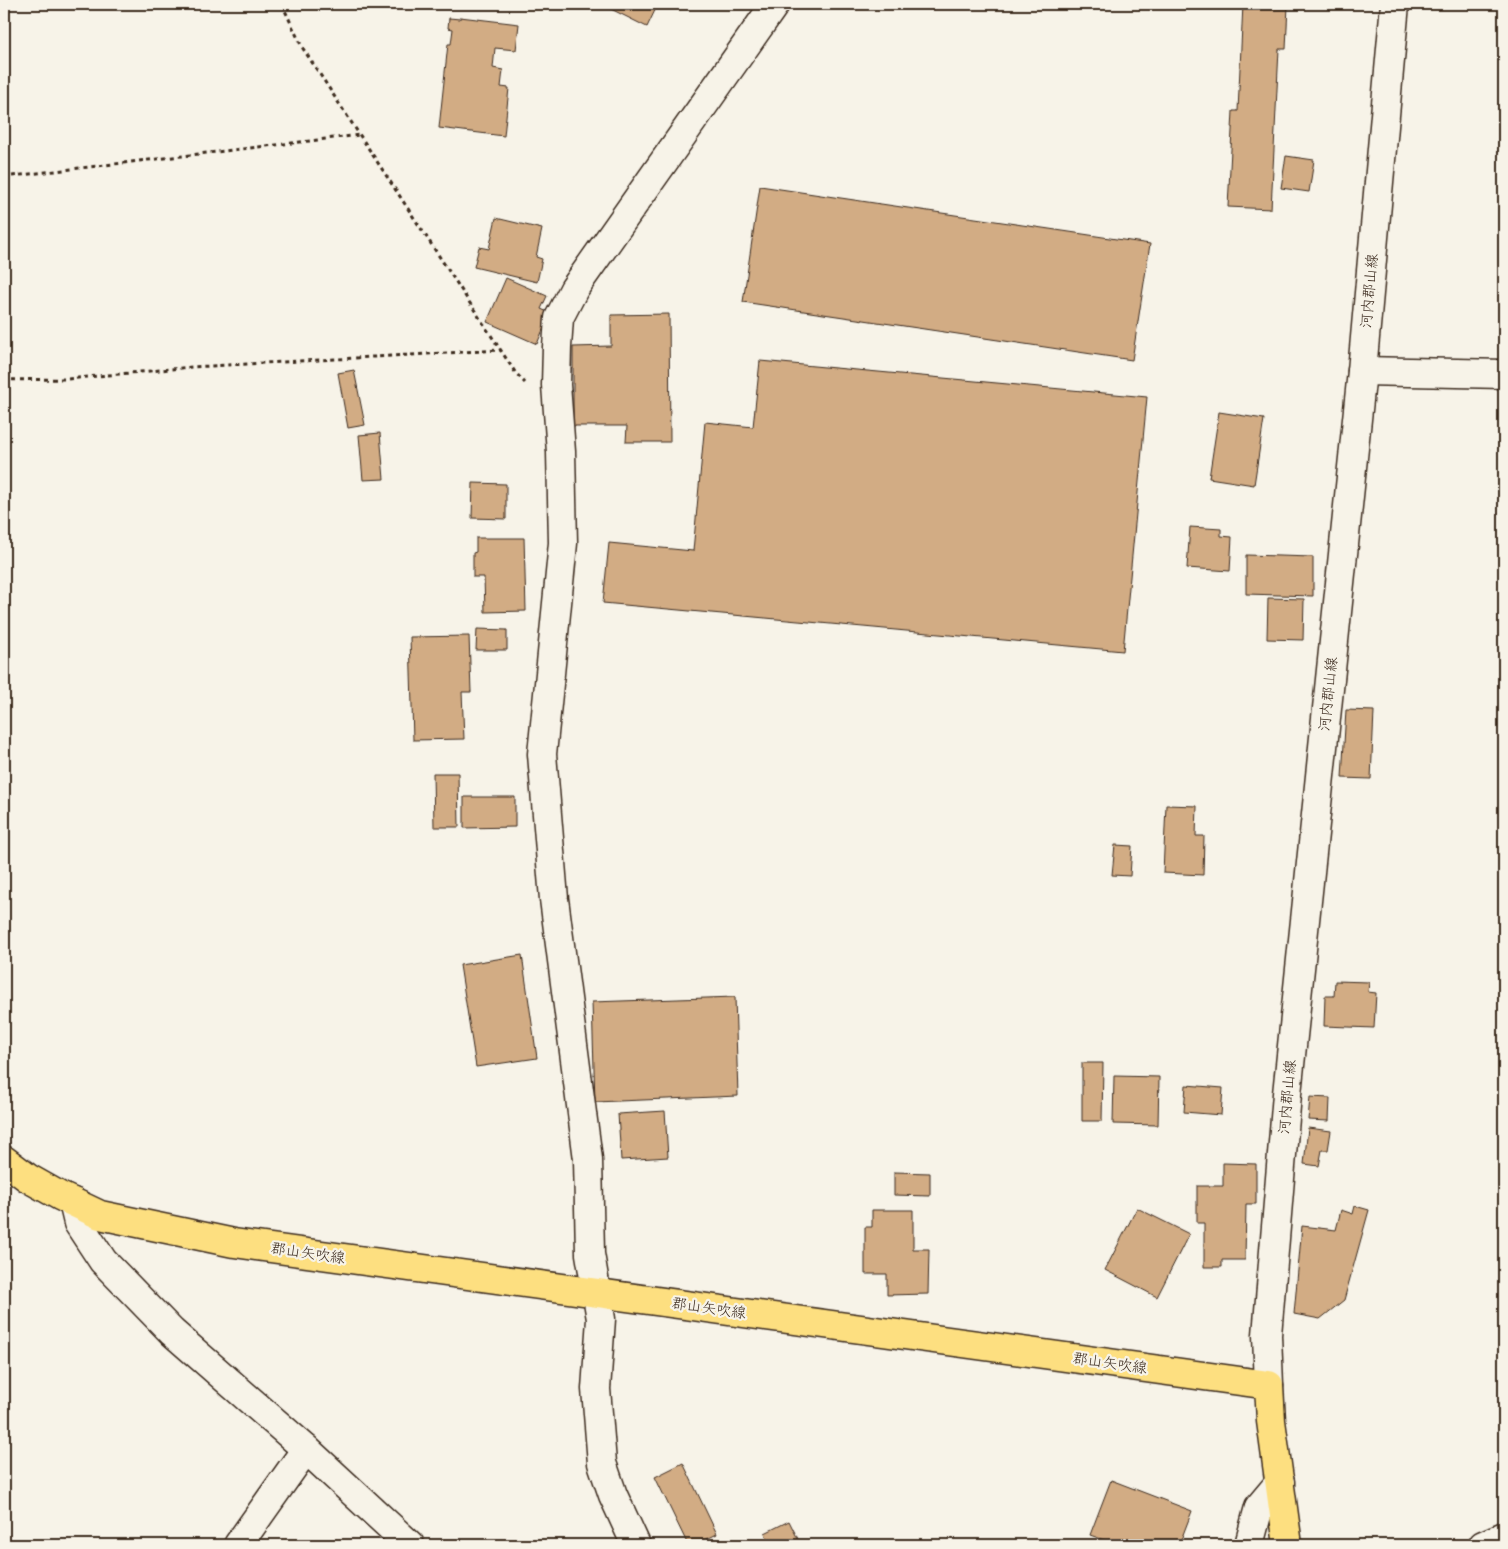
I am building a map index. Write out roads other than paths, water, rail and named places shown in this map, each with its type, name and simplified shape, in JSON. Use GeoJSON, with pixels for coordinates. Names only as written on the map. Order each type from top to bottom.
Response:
{"type":"FeatureCollection","features":[{"type":"Feature","properties":{"kind":"main road","name":"郡山矢吹線"},"geometry":{"type":"LineString","coordinates":[[4,1160],[28,1178],[100,1215],[234,1243],[1269,1385]]}},
{"type":"Feature","properties":{"kind":"main road"},"geometry":{"type":"LineString","coordinates":[[1269,1385],[1271,1421],[1288,1545]]}},
{"type":"Feature","properties":{"kind":"street"},"geometry":{"type":"LineString","coordinates":[[636,1545],[613,1495],[602,1463],[596,1388],[601,1319],[590,1254],[588,1159],[554,899],[542,754],[563,543],[557,366],[559,318],[574,289],[775,4]]}},
{"type":"Feature","properties":{"kind":"street","name":"河内郡山線"},"geometry":{"type":"LineString","coordinates":[[1269,1385],[1267,1335],[1287,1094],[1362,371],[1395,4]]}},
{"type":"Feature","properties":{"kind":"street"},"geometry":{"type":"LineString","coordinates":[[1362,371],[1504,374]]}},
{"type":"Feature","properties":{"kind":"street"},"geometry":{"type":"LineString","coordinates":[[73,1202],[78,1223],[103,1261],[172,1332],[306,1449],[410,1545]]}},
{"type":"Feature","properties":{"kind":"street"},"geometry":{"type":"LineString","coordinates":[[238,1545],[306,1449]]}},
{"type":"Feature","properties":{"kind":"street"},"geometry":{"type":"LineString","coordinates":[[1249,1545],[1259,1508],[1280,1482]]}},
{"type":"Feature","properties":{"kind":"street"},"geometry":{"type":"LineString","coordinates":[[1484,1545],[1504,1536]]}}]}
